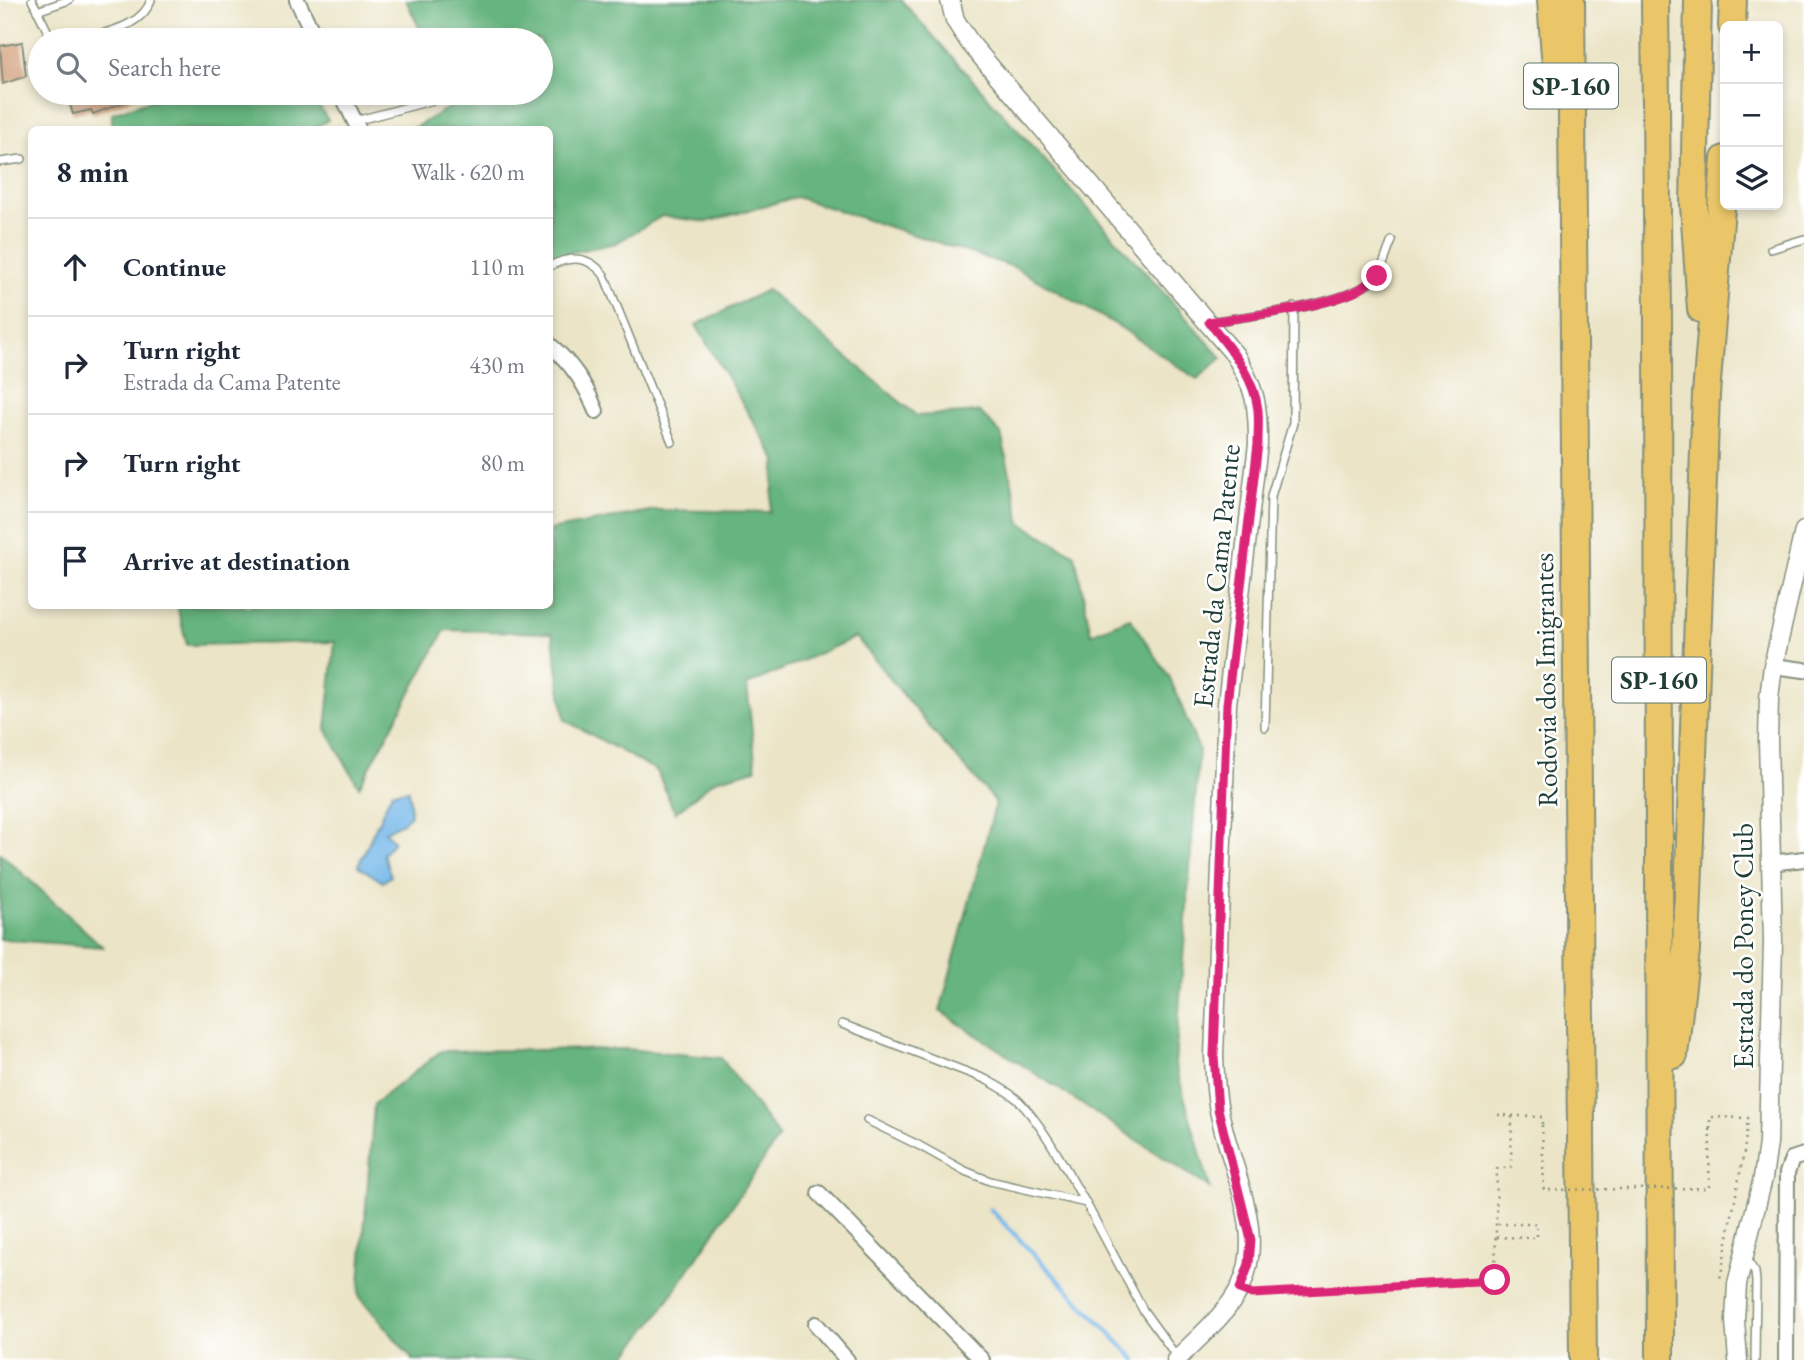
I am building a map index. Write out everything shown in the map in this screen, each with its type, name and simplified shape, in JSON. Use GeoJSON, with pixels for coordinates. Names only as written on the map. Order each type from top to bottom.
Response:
{"type":"FeatureCollection","features":[{"type":"Feature","properties":{"kind":"highway"},"geometry":{"type":"LineString","coordinates":[[1551,0],[1557,95],[1571,172]]}},
{"type":"Feature","properties":{"kind":"highway","name":"Rodovia dos Imigrantes"},"geometry":{"type":"LineString","coordinates":[[1571,0],[1583,1360]]}},
{"type":"Feature","properties":{"kind":"highway","name":"SP-160"},"geometry":{"type":"LineString","coordinates":[[1656,0],[1660,1360]]}},
{"type":"Feature","properties":{"kind":"highway"},"geometry":{"type":"LineString","coordinates":[[1698,0],[1694,205],[1706,394]]}},
{"type":"Feature","properties":{"kind":"highway"},"geometry":{"type":"LineString","coordinates":[[1732,21],[1733,0]]}},
{"type":"Feature","properties":{"kind":"highway"},"geometry":{"type":"LineString","coordinates":[[1659,1184],[1686,950],[1706,394],[1721,210]]}},
{"type":"Feature","properties":{"kind":"street"},"geometry":{"type":"LineString","coordinates":[[298,0],[311,28]]}},
{"type":"Feature","properties":{"kind":"street","name":"Estrada da Cama Patente"},"geometry":{"type":"LineString","coordinates":[[950,0],[955,20],[970,43],[1235,355],[1251,383],[1258,408],[1258,444],[1227,704],[1214,1056],[1218,1109],[1251,1240],[1249,1264],[1240,1289],[1224,1312],[1177,1359]]}},
{"type":"Feature","properties":{"kind":"street"},"geometry":{"type":"LineString","coordinates":[[347,105],[357,125]]}},
{"type":"Feature","properties":{"kind":"street"},"geometry":{"type":"LineString","coordinates":[[553,348],[575,369],[587,388],[596,411]]}},
{"type":"Feature","properties":{"kind":"street","name":"Estrada do Poney Club"},"geometry":{"type":"LineString","coordinates":[[1738,1360],[1735,1301],[1743,1256],[1763,1178],[1768,1143],[1773,942],[1768,740],[1773,666],[1804,531]]}},
{"type":"Feature","properties":{"kind":"street"},"geometry":{"type":"LineString","coordinates":[[1773,666],[1804,670]]}},
{"type":"Feature","properties":{"kind":"street"},"geometry":{"type":"LineString","coordinates":[[1770,863],[1804,859]]}},
{"type":"Feature","properties":{"kind":"street"},"geometry":{"type":"LineString","coordinates":[[1786,1360],[1787,1173],[1789,1162],[1801,1155]]}},
{"type":"Feature","properties":{"kind":"street"},"geometry":{"type":"LineString","coordinates":[[819,1192],[982,1360]]}},
{"type":"Feature","properties":{"kind":"street"},"geometry":{"type":"LineString","coordinates":[[816,1324],[847,1360]]}},
{"type":"Feature","properties":{"kind":"lane"},"geometry":{"type":"LineString","coordinates":[[32,0],[46,28]]}},
{"type":"Feature","properties":{"kind":"lane"},"geometry":{"type":"LineString","coordinates":[[37,11],[69,0]]}},
{"type":"Feature","properties":{"kind":"lane"},"geometry":{"type":"LineString","coordinates":[[116,28],[136,21],[147,10],[151,0]]}},
{"type":"Feature","properties":{"kind":"lane"},"geometry":{"type":"LineString","coordinates":[[357,125],[421,105]]}},
{"type":"Feature","properties":{"kind":"lane"},"geometry":{"type":"LineString","coordinates":[[0,162],[22,159]]}},
{"type":"Feature","properties":{"kind":"lane"},"geometry":{"type":"LineString","coordinates":[[1771,248],[1804,239]]}},
{"type":"Feature","properties":{"kind":"lane"},"geometry":{"type":"LineString","coordinates":[[1209,322],[1294,307],[1357,292],[1377,276],[1392,240]]}},
{"type":"Feature","properties":{"kind":"lane"},"geometry":{"type":"LineString","coordinates":[[553,265],[574,258],[586,260],[604,275],[672,442]]}},
{"type":"Feature","properties":{"kind":"lane"},"geometry":{"type":"LineString","coordinates":[[1265,727],[1271,496],[1293,423],[1294,307]]}},
{"type":"Feature","properties":{"kind":"lane"},"geometry":{"type":"LineString","coordinates":[[842,1024],[985,1079],[1018,1101],[1036,1124],[1086,1203],[1143,1310],[1177,1359]]}},
{"type":"Feature","properties":{"kind":"lane"},"geometry":{"type":"LineString","coordinates":[[867,1120],[965,1171],[990,1181],[1086,1203]]}},
{"type":"Feature","properties":{"kind":"lane"},"geometry":{"type":"LineString","coordinates":[[1743,1256],[1755,1272],[1755,1360]]}},
{"type":"Feature","properties":{"kind":"path"},"geometry":{"type":"LineString","coordinates":[[1498,1115],[1542,1116],[1544,1190],[1709,1188],[1710,1117],[1748,1118],[1720,1279]]}},
{"type":"Feature","properties":{"kind":"path"},"geometry":{"type":"LineString","coordinates":[[1240,1289],[1252,1294],[1495,1280],[1497,1169],[1511,1167],[1512,1116]]}},
{"type":"Feature","properties":{"kind":"path"},"geometry":{"type":"LineString","coordinates":[[1497,1224],[1537,1224],[1537,1238],[1497,1237]]}},
{"type":"Feature","properties":{"kind":"green space"},"geometry":{"type":"Polygon","coordinates":[[[406,0],[901,0],[1222,358],[1197,379],[1120,327],[1014,267],[796,197],[707,222],[662,216],[616,243],[553,256],[553,126],[417,126],[453,105],[553,105],[553,28],[419,28],[406,0]]]}},
{"type":"Feature","properties":{"kind":"green space"},"geometry":{"type":"Polygon","coordinates":[[[136,105],[318,105],[328,120],[318,126],[112,126],[112,113],[136,105]]]}},
{"type":"Feature","properties":{"kind":"green space"},"geometry":{"type":"Polygon","coordinates":[[[767,290],[917,416],[980,412],[1001,434],[1021,523],[1075,555],[1091,634],[1130,618],[1170,678],[1199,750],[1175,1064],[1210,1188],[940,1011],[996,802],[938,737],[856,637],[747,685],[756,769],[715,780],[675,813],[657,771],[565,720],[552,633],[445,630],[359,787],[326,729],[335,642],[187,645],[178,609],[553,609],[553,529],[655,510],[770,512],[776,460],[696,325],[767,290]]]}},
{"type":"Feature","properties":{"kind":"green space"},"geometry":{"type":"Polygon","coordinates":[[[0,853],[103,947],[0,939],[0,853]]]}},
{"type":"Feature","properties":{"kind":"green space"},"geometry":{"type":"Polygon","coordinates":[[[625,1049],[721,1058],[779,1137],[653,1322],[622,1360],[413,1360],[359,1296],[374,1104],[441,1051],[625,1049]]]}},
{"type":"Feature","properties":{"kind":"water"},"geometry":{"type":"Polygon","coordinates":[[[409,790],[411,815],[401,824],[385,831],[394,842],[383,854],[391,876],[383,882],[358,866],[392,792],[409,790]]]}},
{"type":"Feature","properties":{"kind":"building"},"geometry":{"type":"Polygon","coordinates":[[[22,42],[26,76],[3,84],[0,46],[22,42]]]}},
{"type":"Feature","properties":{"kind":"building"},"geometry":{"type":"Polygon","coordinates":[[[70,105],[117,105],[93,114],[91,110],[73,114],[70,105]]]}},
{"type":"Feature","properties":{"kind":"waterway"},"geometry":{"type":"LineString","coordinates":[[990,1209],[1136,1360]]}},
{"type":"Feature","properties":{"kind":"route"},"geometry":{"type":"LineString","coordinates":[[1377,276],[1357,292],[1323,302],[1209,322],[1235,355],[1251,383],[1258,408],[1258,444],[1227,704],[1214,1056],[1218,1109],[1251,1240],[1249,1264],[1240,1289],[1252,1294],[1495,1280]]}}]}
